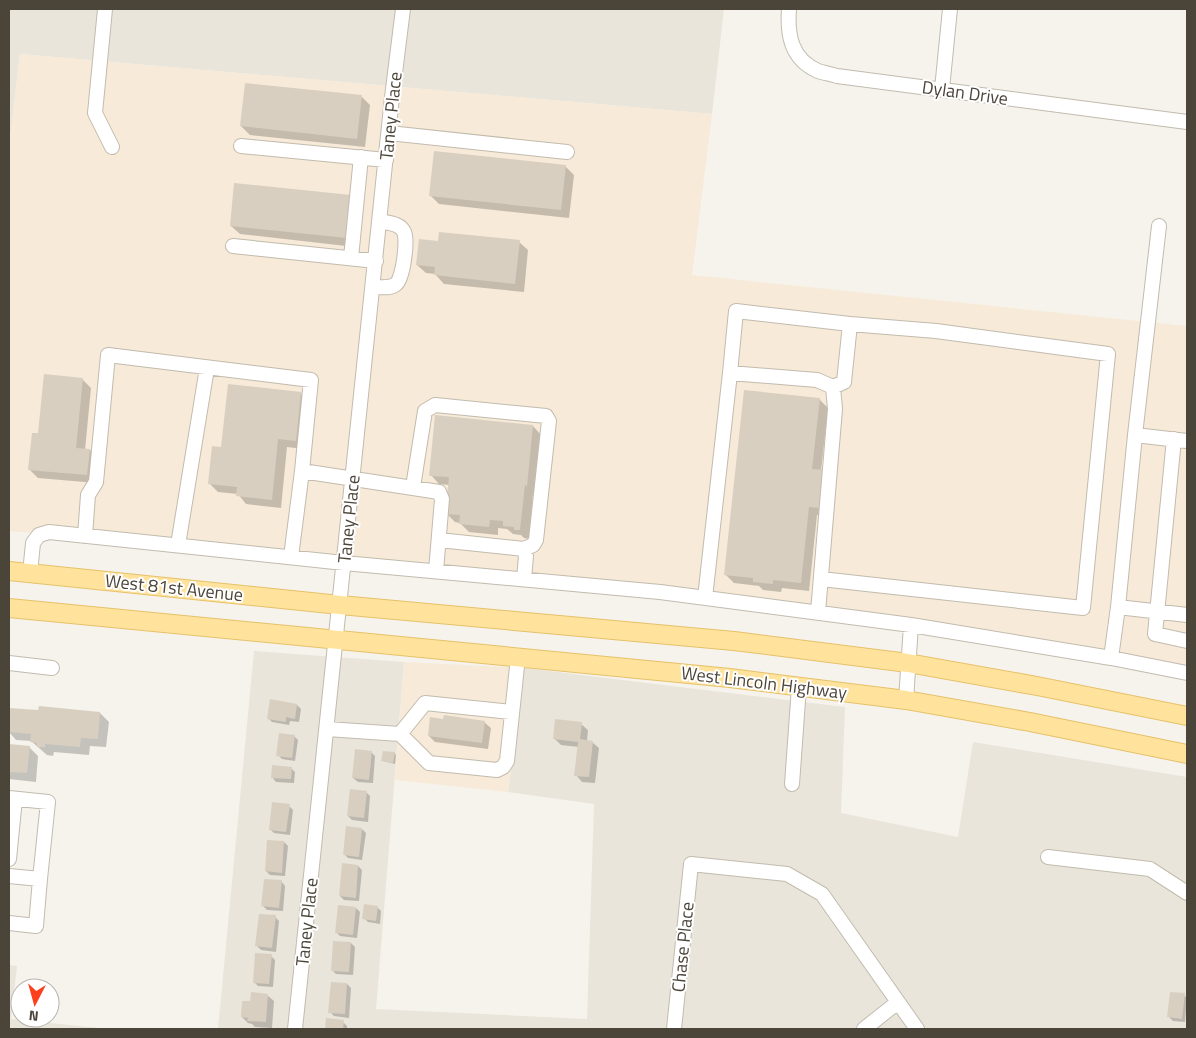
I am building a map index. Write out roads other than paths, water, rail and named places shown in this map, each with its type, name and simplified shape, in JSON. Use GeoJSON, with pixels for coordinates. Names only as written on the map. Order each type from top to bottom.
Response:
{"type":"FeatureCollection","features":[{"type":"Feature","properties":{"kind":"main road","name":"West 81st Avenue"},"geometry":{"type":"LineString","coordinates":[[9,571],[340,605]]}},
{"type":"Feature","properties":{"kind":"main road","name":"West Lincoln Highway"},"geometry":{"type":"LineString","coordinates":[[340,605],[734,641],[908,663],[1187,716]]}},
{"type":"Feature","properties":{"kind":"main road","name":"West 81st Avenue"},"geometry":{"type":"LineString","coordinates":[[9,608],[336,638]]}},
{"type":"Feature","properties":{"kind":"main road","name":"West Lincoln Highway"},"geometry":{"type":"LineString","coordinates":[[336,638],[730,678],[906,700],[1030,722],[1187,754]]}},
{"type":"Feature","properties":{"kind":"street"},"geometry":{"type":"LineString","coordinates":[[105,9],[95,113],[112,147]]}},
{"type":"Feature","properties":{"kind":"street","name":"Taney Place"},"geometry":{"type":"LineString","coordinates":[[295,1029],[403,9]]}},
{"type":"Feature","properties":{"kind":"street","name":"Dylan Drive"},"geometry":{"type":"LineString","coordinates":[[789,9],[790,41],[800,59],[818,71],[837,76],[1187,122]]}},
{"type":"Feature","properties":{"kind":"street"},"geometry":{"type":"LineString","coordinates":[[942,89],[950,9]]}},
{"type":"Feature","properties":{"kind":"street"},"geometry":{"type":"LineString","coordinates":[[389,133],[568,152]]}},
{"type":"Feature","properties":{"kind":"street"},"geometry":{"type":"LineString","coordinates":[[241,146],[386,160]]}},
{"type":"Feature","properties":{"kind":"street"},"geometry":{"type":"LineString","coordinates":[[351,258],[361,157]]}},
{"type":"Feature","properties":{"kind":"street"},"geometry":{"type":"LineString","coordinates":[[373,287],[392,286],[398,283],[401,277],[405,240],[404,231],[397,224],[380,221]]}},
{"type":"Feature","properties":{"kind":"street"},"geometry":{"type":"LineString","coordinates":[[1111,658],[1159,226]]}},
{"type":"Feature","properties":{"kind":"street"},"geometry":{"type":"LineString","coordinates":[[233,246],[376,261]]}},
{"type":"Feature","properties":{"kind":"street"},"geometry":{"type":"LineString","coordinates":[[705,598],[736,311],[850,324],[936,331],[1108,354],[1083,608],[821,579]]}},
{"type":"Feature","properties":{"kind":"street"},"geometry":{"type":"LineString","coordinates":[[730,373],[817,380],[833,387],[844,382],[850,324]]}},
{"type":"Feature","properties":{"kind":"street"},"geometry":{"type":"LineString","coordinates":[[85,536],[88,495],[96,482],[108,356],[311,380],[292,557]]}},
{"type":"Feature","properties":{"kind":"street"},"geometry":{"type":"LineString","coordinates":[[178,546],[207,368]]}},
{"type":"Feature","properties":{"kind":"street"},"geometry":{"type":"LineString","coordinates":[[818,612],[835,409],[833,387]]}},
{"type":"Feature","properties":{"kind":"street"},"geometry":{"type":"LineString","coordinates":[[413,487],[425,411],[435,406],[546,416],[549,421],[536,540],[533,545],[524,549],[439,540]]}},
{"type":"Feature","properties":{"kind":"street"},"geometry":{"type":"LineString","coordinates":[[1135,435],[1181,440],[1155,634],[1187,641]]}},
{"type":"Feature","properties":{"kind":"street"},"geometry":{"type":"LineString","coordinates":[[302,471],[439,492],[442,498],[436,572]]}},
{"type":"Feature","properties":{"kind":"street"},"geometry":{"type":"LineString","coordinates":[[30,573],[33,543],[39,535],[49,532],[705,598],[818,612],[911,624],[1187,673]]}},
{"type":"Feature","properties":{"kind":"street"},"geometry":{"type":"LineString","coordinates":[[524,549],[526,556],[524,580]]}},
{"type":"Feature","properties":{"kind":"street"},"geometry":{"type":"LineString","coordinates":[[1118,607],[1187,614]]}},
{"type":"Feature","properties":{"kind":"street"},"geometry":{"type":"LineString","coordinates":[[906,700],[911,624]]}},
{"type":"Feature","properties":{"kind":"street"},"geometry":{"type":"LineString","coordinates":[[327,728],[400,734],[429,763],[497,770],[507,761],[518,656]]}},
{"type":"Feature","properties":{"kind":"street"},"geometry":{"type":"LineString","coordinates":[[9,664],[52,668]]}},
{"type":"Feature","properties":{"kind":"street"},"geometry":{"type":"LineString","coordinates":[[792,784],[798,687]]}},
{"type":"Feature","properties":{"kind":"street"},"geometry":{"type":"LineString","coordinates":[[400,734],[425,703],[511,712]]}},
{"type":"Feature","properties":{"kind":"street"},"geometry":{"type":"LineString","coordinates":[[9,859],[12,799],[48,802],[36,926],[9,923]]}},
{"type":"Feature","properties":{"kind":"street"},"geometry":{"type":"LineString","coordinates":[[1048,857],[1150,869],[1185,890],[1187,894]]}},
{"type":"Feature","properties":{"kind":"street","name":"Chase Place"},"geometry":{"type":"LineString","coordinates":[[674,1029],[691,864],[786,874],[822,894],[898,1002]]}},
{"type":"Feature","properties":{"kind":"street"},"geometry":{"type":"LineString","coordinates":[[9,876],[40,879]]}},
{"type":"Feature","properties":{"kind":"street"},"geometry":{"type":"LineString","coordinates":[[864,1029],[898,1002],[917,1029]]}}]}
